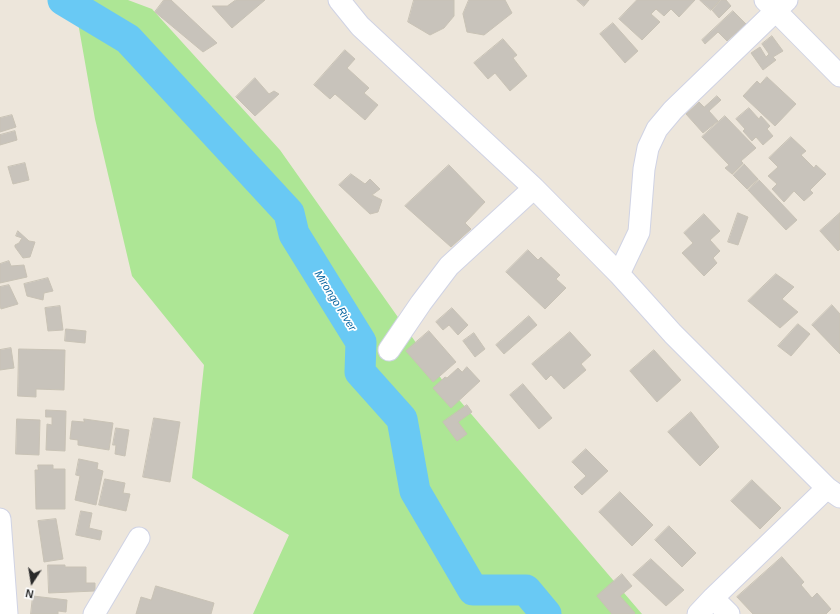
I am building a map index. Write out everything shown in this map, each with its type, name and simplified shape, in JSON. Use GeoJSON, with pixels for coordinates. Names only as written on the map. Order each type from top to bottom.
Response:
{"type":"FeatureCollection","features":[{"type":"Feature","properties":{"kind":"street"},"geometry":{"type":"LineString","coordinates":[[338,0],[360,26],[534,188],[619,274],[673,334],[833,493],[713,598],[698,614]]}},
{"type":"Feature","properties":{"kind":"street"},"geometry":{"type":"LineString","coordinates":[[619,274],[639,232],[644,169],[648,148],[656,129],[776,4],[840,76]]}},
{"type":"Feature","properties":{"kind":"street"},"geometry":{"type":"LineString","coordinates":[[389,350],[421,303],[449,266],[534,188]]}},
{"type":"Feature","properties":{"kind":"street"},"geometry":{"type":"LineString","coordinates":[[0,519],[7,614]]}},
{"type":"Feature","properties":{"kind":"street"},"geometry":{"type":"LineString","coordinates":[[94,614],[139,538]]}},
{"type":"Feature","properties":{"kind":"street"},"geometry":{"type":"LineString","coordinates":[[713,598],[729,614]]}},
{"type":"Feature","properties":{"kind":"green space"},"geometry":{"type":"Polygon","coordinates":[[[74,0],[128,0],[152,9],[280,150],[443,381],[642,614],[253,614],[289,535],[192,478],[204,365],[132,276],[95,119],[74,0]]]}},
{"type":"Feature","properties":{"kind":"building"},"geometry":{"type":"Polygon","coordinates":[[[164,0],[171,0],[217,43],[203,52],[155,12],[164,0]]]}},
{"type":"Feature","properties":{"kind":"building"},"geometry":{"type":"Polygon","coordinates":[[[236,0],[265,0],[232,28],[212,6],[227,6],[236,0]]]}},
{"type":"Feature","properties":{"kind":"building"},"geometry":{"type":"Polygon","coordinates":[[[414,0],[454,0],[454,16],[444,28],[430,35],[408,22],[414,0]]]}},
{"type":"Feature","properties":{"kind":"building"},"geometry":{"type":"Polygon","coordinates":[[[469,0],[505,0],[512,13],[484,35],[467,32],[463,14],[469,0]]]}},
{"type":"Feature","properties":{"kind":"building"},"geometry":{"type":"Polygon","coordinates":[[[577,0],[589,0],[584,6],[577,0]]]}},
{"type":"Feature","properties":{"kind":"building"},"geometry":{"type":"Polygon","coordinates":[[[637,0],[695,0],[679,17],[671,9],[664,16],[656,9],[651,14],[660,22],[642,40],[619,19],[637,0]]]}},
{"type":"Feature","properties":{"kind":"building"},"geometry":{"type":"Polygon","coordinates":[[[700,0],[720,0],[711,10],[700,0]]]}},
{"type":"Feature","properties":{"kind":"building"},"geometry":{"type":"Polygon","coordinates":[[[721,0],[726,0],[731,6],[719,18],[712,10],[721,0]]]}},
{"type":"Feature","properties":{"kind":"building"},"geometry":{"type":"Polygon","coordinates":[[[733,11],[746,24],[727,41],[718,32],[705,44],[702,40],[733,11]]]}},
{"type":"Feature","properties":{"kind":"building"},"geometry":{"type":"Polygon","coordinates":[[[613,23],[638,51],[625,63],[600,34],[613,23]]]}},
{"type":"Feature","properties":{"kind":"building"},"geometry":{"type":"Polygon","coordinates":[[[772,36],[783,51],[773,57],[776,60],[763,70],[751,53],[760,47],[766,57],[769,54],[762,44],[772,36]]]}},
{"type":"Feature","properties":{"kind":"building"},"geometry":{"type":"Polygon","coordinates":[[[503,39],[517,55],[513,58],[527,76],[510,91],[495,73],[488,79],[474,63],[503,39]]]}},
{"type":"Feature","properties":{"kind":"building"},"geometry":{"type":"Polygon","coordinates":[[[345,50],[355,59],[347,68],[369,88],[364,93],[378,105],[365,120],[335,94],[330,99],[314,85],[345,50]]]}},
{"type":"Feature","properties":{"kind":"building"},"geometry":{"type":"Polygon","coordinates":[[[767,77],[796,104],[775,126],[743,96],[757,81],[760,84],[767,77]]]}},
{"type":"Feature","properties":{"kind":"building"},"geometry":{"type":"Polygon","coordinates":[[[255,78],[269,94],[274,91],[279,94],[255,116],[236,97],[255,78]]]}},
{"type":"Feature","properties":{"kind":"building"},"geometry":{"type":"Polygon","coordinates":[[[717,96],[721,100],[709,111],[718,121],[703,133],[686,114],[699,102],[704,107],[717,96]]]}},
{"type":"Feature","properties":{"kind":"building"},"geometry":{"type":"Polygon","coordinates":[[[749,108],[759,119],[761,116],[770,126],[767,129],[773,136],[763,145],[756,137],[752,141],[743,131],[745,129],[736,119],[749,108]]]}},
{"type":"Feature","properties":{"kind":"building"},"geometry":{"type":"Polygon","coordinates":[[[12,115],[16,127],[0,132],[0,118],[12,115]]]}},
{"type":"Feature","properties":{"kind":"building"},"geometry":{"type":"Polygon","coordinates":[[[725,116],[756,148],[741,161],[743,163],[732,174],[725,168],[729,165],[702,137],[725,116]]]}},
{"type":"Feature","properties":{"kind":"building"},"geometry":{"type":"Polygon","coordinates":[[[15,131],[17,140],[0,145],[0,135],[15,131]]]}},
{"type":"Feature","properties":{"kind":"building"},"geometry":{"type":"Polygon","coordinates":[[[791,137],[806,151],[801,155],[814,168],[816,165],[826,174],[810,190],[813,193],[804,201],[794,191],[784,202],[772,189],[777,184],[768,176],[778,167],[769,158],[791,137]]]}},
{"type":"Feature","properties":{"kind":"building"},"geometry":{"type":"Polygon","coordinates":[[[25,163],[29,180],[13,184],[8,167],[25,163]]]}},
{"type":"Feature","properties":{"kind":"building"},"geometry":{"type":"Polygon","coordinates":[[[744,164],[758,179],[747,189],[733,175],[744,164]]]}},
{"type":"Feature","properties":{"kind":"building"},"geometry":{"type":"Polygon","coordinates":[[[449,165],[485,202],[465,223],[471,229],[451,247],[405,206],[449,165]]]}},
{"type":"Feature","properties":{"kind":"building"},"geometry":{"type":"Polygon","coordinates":[[[351,174],[365,184],[370,179],[380,189],[372,195],[382,200],[378,212],[370,214],[339,185],[351,174]]]}},
{"type":"Feature","properties":{"kind":"building"},"geometry":{"type":"Polygon","coordinates":[[[759,180],[797,220],[786,230],[748,190],[759,180]]]}},
{"type":"Feature","properties":{"kind":"building"},"geometry":{"type":"Polygon","coordinates":[[[738,213],[748,217],[738,245],[728,242],[738,213]]]}},
{"type":"Feature","properties":{"kind":"building"},"geometry":{"type":"Polygon","coordinates":[[[840,213],[840,249],[838,251],[820,231],[840,213]]]}},
{"type":"Feature","properties":{"kind":"building"},"geometry":{"type":"Polygon","coordinates":[[[704,214],[720,231],[710,240],[720,251],[713,258],[717,263],[704,276],[682,253],[693,243],[684,233],[704,214]]]}},
{"type":"Feature","properties":{"kind":"building"},"geometry":{"type":"Polygon","coordinates":[[[18,231],[29,241],[35,242],[30,257],[23,258],[15,247],[15,245],[19,243],[22,238],[16,236],[18,231]]]}},
{"type":"Feature","properties":{"kind":"building"},"geometry":{"type":"Polygon","coordinates":[[[528,250],[538,260],[541,257],[560,275],[556,279],[566,288],[545,309],[506,272],[528,250]]]}},
{"type":"Feature","properties":{"kind":"building"},"geometry":{"type":"Polygon","coordinates":[[[9,261],[11,266],[24,265],[27,277],[0,283],[0,264],[9,261]]]}},
{"type":"Feature","properties":{"kind":"building"},"geometry":{"type":"Polygon","coordinates":[[[776,274],[794,287],[782,299],[798,312],[780,328],[748,301],[776,274]]]}},
{"type":"Feature","properties":{"kind":"building"},"geometry":{"type":"Polygon","coordinates":[[[48,278],[53,291],[44,293],[43,300],[27,296],[24,284],[48,278]]]}},
{"type":"Feature","properties":{"kind":"building"},"geometry":{"type":"Polygon","coordinates":[[[9,285],[18,304],[1,309],[0,287],[9,285]]]}},
{"type":"Feature","properties":{"kind":"building"},"geometry":{"type":"Polygon","coordinates":[[[832,305],[840,314],[840,354],[812,325],[832,305]]]}},
{"type":"Feature","properties":{"kind":"building"},"geometry":{"type":"Polygon","coordinates":[[[60,306],[63,330],[48,331],[45,308],[60,306]]]}},
{"type":"Feature","properties":{"kind":"building"},"geometry":{"type":"Polygon","coordinates":[[[452,308],[468,325],[458,335],[449,325],[443,330],[436,322],[452,308]]]}},
{"type":"Feature","properties":{"kind":"building"},"geometry":{"type":"Polygon","coordinates":[[[529,316],[537,325],[504,354],[496,345],[529,316]]]}},
{"type":"Feature","properties":{"kind":"building"},"geometry":{"type":"Polygon","coordinates":[[[798,324],[810,334],[791,356],[778,346],[798,324]]]}},
{"type":"Feature","properties":{"kind":"building"},"geometry":{"type":"Polygon","coordinates":[[[66,329],[86,331],[85,343],[65,341],[66,329]]]}},
{"type":"Feature","properties":{"kind":"building"},"geometry":{"type":"Polygon","coordinates":[[[429,331],[456,362],[433,382],[406,351],[429,331]]]}},
{"type":"Feature","properties":{"kind":"building"},"geometry":{"type":"Polygon","coordinates":[[[570,332],[591,355],[581,364],[586,370],[564,389],[551,375],[546,380],[532,364],[570,332]]]}},
{"type":"Feature","properties":{"kind":"building"},"geometry":{"type":"Polygon","coordinates":[[[474,333],[485,349],[475,357],[463,341],[474,333]]]}},
{"type":"Feature","properties":{"kind":"building"},"geometry":{"type":"Polygon","coordinates":[[[11,348],[14,368],[0,370],[0,350],[11,348]]]}},
{"type":"Feature","properties":{"kind":"building"},"geometry":{"type":"Polygon","coordinates":[[[19,349],[65,350],[64,390],[36,389],[36,397],[18,396],[19,349]]]}},
{"type":"Feature","properties":{"kind":"building"},"geometry":{"type":"Polygon","coordinates":[[[654,350],[681,380],[657,402],[630,371],[654,350]]]}},
{"type":"Feature","properties":{"kind":"building"},"geometry":{"type":"Polygon","coordinates":[[[467,367],[480,381],[451,408],[433,388],[458,368],[462,372],[467,367]]]}},
{"type":"Feature","properties":{"kind":"building"},"geometry":{"type":"Polygon","coordinates":[[[523,384],[552,418],[539,429],[510,395],[523,384]]]}},
{"type":"Feature","properties":{"kind":"building"},"geometry":{"type":"Polygon","coordinates":[[[467,405],[472,412],[458,422],[467,434],[457,441],[443,422],[467,405]]]}},
{"type":"Feature","properties":{"kind":"building"},"geometry":{"type":"Polygon","coordinates":[[[46,410],[66,411],[65,451],[46,450],[47,424],[52,425],[52,417],[46,417],[46,410]]]}},
{"type":"Feature","properties":{"kind":"building"},"geometry":{"type":"Polygon","coordinates":[[[691,412],[719,447],[700,466],[668,432],[691,412]]]}},
{"type":"Feature","properties":{"kind":"building"},"geometry":{"type":"Polygon","coordinates":[[[154,418],[180,422],[170,482],[143,477],[154,418]]]}},
{"type":"Feature","properties":{"kind":"building"},"geometry":{"type":"Polygon","coordinates":[[[17,419],[40,420],[39,455],[16,454],[17,419]]]}},
{"type":"Feature","properties":{"kind":"building"},"geometry":{"type":"Polygon","coordinates":[[[84,419],[113,423],[109,450],[78,445],[78,440],[70,439],[72,421],[84,422],[84,419]]]}},
{"type":"Feature","properties":{"kind":"building"},"geometry":{"type":"Polygon","coordinates":[[[116,428],[129,430],[125,456],[115,454],[116,445],[113,445],[116,428]]]}},
{"type":"Feature","properties":{"kind":"building"},"geometry":{"type":"Polygon","coordinates":[[[586,449],[608,471],[582,495],[574,487],[586,476],[572,462],[586,449]]]}},
{"type":"Feature","properties":{"kind":"building"},"geometry":{"type":"Polygon","coordinates":[[[79,459],[98,463],[97,469],[103,471],[96,505],[75,500],[80,476],[76,475],[79,459]]]}},
{"type":"Feature","properties":{"kind":"building"},"geometry":{"type":"Polygon","coordinates":[[[38,465],[53,465],[53,469],[65,469],[65,509],[36,509],[35,470],[38,470],[38,465]]]}},
{"type":"Feature","properties":{"kind":"building"},"geometry":{"type":"Polygon","coordinates":[[[105,479],[125,483],[123,493],[130,494],[126,511],[99,505],[105,479]]]}},
{"type":"Feature","properties":{"kind":"building"},"geometry":{"type":"Polygon","coordinates":[[[752,480],[781,508],[760,529],[731,501],[752,480]]]}},
{"type":"Feature","properties":{"kind":"building"},"geometry":{"type":"Polygon","coordinates":[[[620,492],[653,525],[632,546],[599,512],[620,492]]]}},
{"type":"Feature","properties":{"kind":"building"},"geometry":{"type":"Polygon","coordinates":[[[81,511],[92,513],[89,528],[102,531],[100,540],[76,535],[81,511]]]}},
{"type":"Feature","properties":{"kind":"building"},"geometry":{"type":"Polygon","coordinates":[[[56,519],[63,559],[44,562],[38,521],[56,519]]]}},
{"type":"Feature","properties":{"kind":"building"},"geometry":{"type":"Polygon","coordinates":[[[669,526],[696,553],[682,567],[655,540],[669,526]]]}},
{"type":"Feature","properties":{"kind":"building"},"geometry":{"type":"Polygon","coordinates":[[[782,557],[804,582],[801,585],[812,598],[817,593],[831,609],[826,614],[753,614],[737,597],[782,557]]]}},
{"type":"Feature","properties":{"kind":"building"},"geometry":{"type":"Polygon","coordinates":[[[651,559],[684,590],[666,606],[633,575],[651,559]]]}},
{"type":"Feature","properties":{"kind":"building"},"geometry":{"type":"Polygon","coordinates":[[[48,565],[86,567],[86,583],[95,583],[95,591],[49,593],[48,565]]]}},
{"type":"Feature","properties":{"kind":"building"},"geometry":{"type":"Polygon","coordinates":[[[622,574],[632,586],[620,596],[635,613],[634,614],[612,614],[597,596],[622,574]]]}},
{"type":"Feature","properties":{"kind":"building"},"geometry":{"type":"Polygon","coordinates":[[[156,586],[214,603],[211,614],[136,614],[141,597],[151,600],[156,586]]]}},
{"type":"Feature","properties":{"kind":"building"},"geometry":{"type":"Polygon","coordinates":[[[33,596],[67,600],[66,612],[58,611],[58,614],[31,614],[33,596]]]}},
{"type":"Feature","properties":{"kind":"waterway","name":"Mirongo River"},"geometry":{"type":"LineString","coordinates":[[63,0],[128,39],[289,213],[294,234],[361,342],[360,372],[402,419],[415,491],[473,590],[526,590],[546,614]]}}]}
